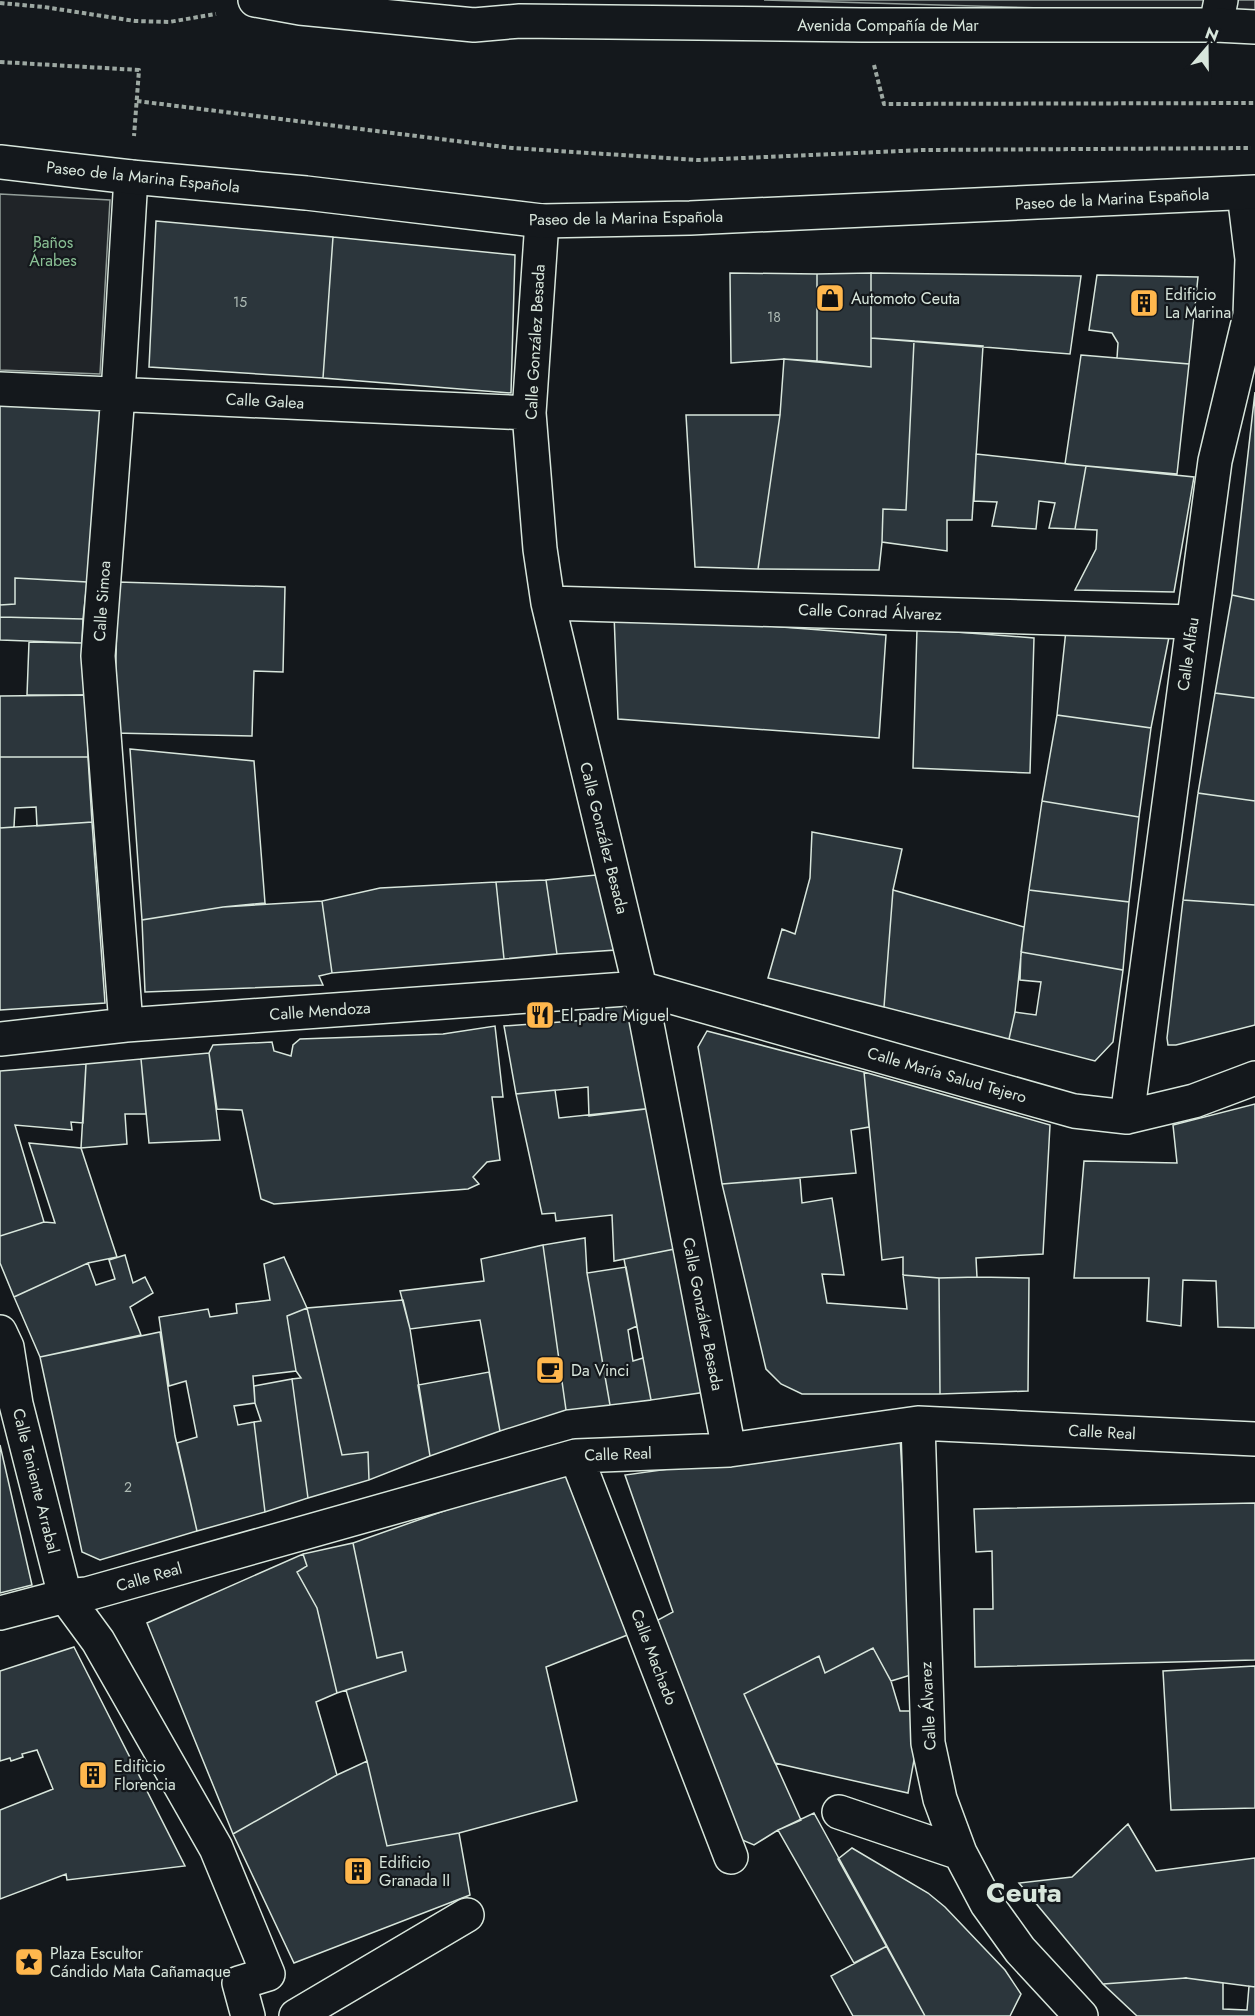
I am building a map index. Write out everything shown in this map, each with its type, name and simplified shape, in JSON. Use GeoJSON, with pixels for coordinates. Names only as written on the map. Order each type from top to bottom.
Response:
{"type":"FeatureCollection","features":[{"type":"Feature","properties":{"kind":"street","name":"Avenida Compañía de Mar"},"geometry":{"type":"LineString","coordinates":[[255,0],[300,8],[474,25],[520,21],[862,25],[1219,13],[1255,27]]}},
{"type":"Feature","properties":{"kind":"street","name":"Avenida Compañía de Mar"},"geometry":{"type":"LineString","coordinates":[[434,0],[475,2],[520,21]]}},
{"type":"Feature","properties":{"kind":"street","name":"Paseo de la Marina Española"},"geometry":{"type":"LineString","coordinates":[[0,162],[306,193],[542,221],[690,218],[1250,192]]}},
{"type":"Feature","properties":{"kind":"street","name":"Calle Simoa"},"geometry":{"type":"LineString","coordinates":[[126,1025],[98,656],[118,394],[131,177]]}},
{"type":"Feature","properties":{"kind":"street","name":"Calle Alfau"},"geometry":{"type":"LineString","coordinates":[[1127,1117],[1215,461],[1253,317],[1250,192]]}},
{"type":"Feature","properties":{"kind":"street","name":"Calle González Besada"},"geometry":{"type":"LineString","coordinates":[[542,221],[530,413],[540,549],[548,603],[640,988],[729,1450]]}},
{"type":"Feature","properties":{"kind":"street","name":"Calle Galea"},"geometry":{"type":"LineString","coordinates":[[0,389],[530,413]]}},
{"type":"Feature","properties":{"kind":"street","name":"Calle Conrad Álvarez"},"geometry":{"type":"LineString","coordinates":[[548,603],[1192,622]]}},
{"type":"Feature","properties":{"kind":"street","name":"Calle Mendoza"},"geometry":{"type":"LineString","coordinates":[[0,1039],[126,1025],[640,988]]}},
{"type":"Feature","properties":{"kind":"street","name":"Calle María Salud Tejero"},"geometry":{"type":"LineString","coordinates":[[640,988],[1074,1111],[1127,1117],[1194,1101],[1255,1078]]}},
{"type":"Feature","properties":{"kind":"street","name":"Calle Teniente Arrabal"},"geometry":{"type":"LineString","coordinates":[[0,1332],[7,1347],[16,1404],[64,1596]]}},
{"type":"Feature","properties":{"kind":"street","name":"Calle Real"},"geometry":{"type":"LineString","coordinates":[[0,1613],[64,1596],[87,1594],[576,1456],[729,1450],[918,1423],[1255,1439]]}},
{"type":"Feature","properties":{"kind":"street","name":"Calle Álvarez"},"geometry":{"type":"LineString","coordinates":[[918,1423],[928,1743],[940,1799],[960,1853],[987,1904],[1020,1950],[1081,2016]]}},
{"type":"Feature","properties":{"kind":"street","name":"Calle Machado"},"geometry":{"type":"LineString","coordinates":[[576,1456],[731,1857]]}},
{"type":"Feature","properties":{"kind":"street"},"geometry":{"type":"LineString","coordinates":[[64,1596],[98,1641],[216,1848],[268,1974],[239,1983],[248,2016]]}},
{"type":"Feature","properties":{"kind":"street"},"geometry":{"type":"LineString","coordinates":[[839,1812],[960,1853]]}},
{"type":"Feature","properties":{"kind":"street"},"geometry":{"type":"LineString","coordinates":[[296,2016],[467,1915]]}},
{"type":"Feature","properties":{"kind":"path"},"geometry":{"type":"LineString","coordinates":[[862,25],[884,104],[1255,103]]}},
{"type":"Feature","properties":{"kind":"path"},"geometry":{"type":"LineString","coordinates":[[0,62],[140,70],[131,177]]}},
{"type":"Feature","properties":{"kind":"path"},"geometry":{"type":"LineString","coordinates":[[137,101],[512,148],[698,160],[923,150],[1255,148]]}},
{"type":"Feature","properties":{"kind":"green space"},"geometry":{"type":"Polygon","coordinates":[[[764,0],[1255,0],[1255,14],[764,0]]]}},
{"type":"Feature","properties":{"kind":"green space","name":"Baños Árabes"},"geometry":{"type":"Polygon","coordinates":[[[0,194],[110,200],[100,374],[0,370],[0,194]]]}},
{"type":"Feature","properties":{"kind":"building"},"geometry":{"type":"Polygon","coordinates":[[[156,221],[333,237],[323,378],[149,367],[156,221]]]}},
{"type":"Feature","properties":{"kind":"building"},"geometry":{"type":"Polygon","coordinates":[[[333,237],[515,255],[511,393],[323,378],[333,237]]]}},
{"type":"Feature","properties":{"kind":"building"},"geometry":{"type":"Polygon","coordinates":[[[730,273],[817,274],[817,361],[784,359],[731,363],[730,273]]]}},
{"type":"Feature","properties":{"kind":"building"},"geometry":{"type":"Polygon","coordinates":[[[871,273],[871,367],[817,361],[817,274],[871,273]]]}},
{"type":"Feature","properties":{"kind":"building"},"geometry":{"type":"Polygon","coordinates":[[[871,273],[1081,276],[1070,354],[871,338],[871,273]]]}},
{"type":"Feature","properties":{"kind":"building","name":"Edificio La Marina"},"geometry":{"type":"Polygon","coordinates":[[[1097,275],[1198,277],[1189,364],[1117,358],[1118,343],[1112,333],[1089,330],[1097,275]]]}},
{"type":"Feature","properties":{"kind":"building"},"geometry":{"type":"Polygon","coordinates":[[[871,338],[914,341],[906,510],[883,509],[879,570],[758,569],[780,415],[784,359],[871,367],[871,338]]]}},
{"type":"Feature","properties":{"kind":"building"},"geometry":{"type":"Polygon","coordinates":[[[914,341],[983,346],[972,520],[947,520],[947,551],[882,542],[883,509],[906,510],[914,341]]]}},
{"type":"Feature","properties":{"kind":"building"},"geometry":{"type":"Polygon","coordinates":[[[1081,355],[1189,364],[1177,474],[1065,464],[1081,355]]]}},
{"type":"Feature","properties":{"kind":"building"},"geometry":{"type":"Polygon","coordinates":[[[1255,392],[1255,600],[1232,595],[1255,392]]]}},
{"type":"Feature","properties":{"kind":"building"},"geometry":{"type":"Polygon","coordinates":[[[0,399],[102,407],[87,582],[15,578],[15,604],[0,605],[0,399]]]}},
{"type":"Feature","properties":{"kind":"building"},"geometry":{"type":"Polygon","coordinates":[[[686,415],[780,415],[758,569],[695,567],[686,415]]]}},
{"type":"Feature","properties":{"kind":"building"},"geometry":{"type":"Polygon","coordinates":[[[976,454],[1086,466],[1075,529],[1049,528],[1055,503],[1039,501],[1036,529],[992,526],[997,502],[974,501],[976,454]]]}},
{"type":"Feature","properties":{"kind":"building"},"geometry":{"type":"Polygon","coordinates":[[[1086,466],[1194,477],[1174,592],[1075,590],[1096,549],[1097,530],[1075,529],[1086,466]]]}},
{"type":"Feature","properties":{"kind":"building"},"geometry":{"type":"Polygon","coordinates":[[[15,578],[87,582],[83,619],[0,617],[0,605],[15,604],[15,578]]]}},
{"type":"Feature","properties":{"kind":"building"},"geometry":{"type":"Polygon","coordinates":[[[118,582],[285,587],[283,672],[254,671],[252,736],[114,733],[118,582]]]}},
{"type":"Feature","properties":{"kind":"building"},"geometry":{"type":"Polygon","coordinates":[[[1232,595],[1255,600],[1255,698],[1215,693],[1232,595]]]}},
{"type":"Feature","properties":{"kind":"building"},"geometry":{"type":"Polygon","coordinates":[[[614,614],[886,635],[879,738],[618,719],[614,614]]]}},
{"type":"Feature","properties":{"kind":"building"},"geometry":{"type":"Polygon","coordinates":[[[0,617],[83,619],[82,643],[0,640],[0,617]]]}},
{"type":"Feature","properties":{"kind":"building"},"geometry":{"type":"Polygon","coordinates":[[[917,629],[1034,638],[1030,773],[913,768],[917,629]]]}},
{"type":"Feature","properties":{"kind":"building"},"geometry":{"type":"Polygon","coordinates":[[[1066,630],[1170,632],[1151,728],[1057,715],[1066,630]]]}},
{"type":"Feature","properties":{"kind":"building"},"geometry":{"type":"Polygon","coordinates":[[[29,642],[82,643],[88,695],[27,695],[29,642]]]}},
{"type":"Feature","properties":{"kind":"building"},"geometry":{"type":"Polygon","coordinates":[[[1215,693],[1255,698],[1255,801],[1198,793],[1215,693]]]}},
{"type":"Feature","properties":{"kind":"building"},"geometry":{"type":"Polygon","coordinates":[[[88,695],[88,757],[0,757],[0,696],[88,695]]]}},
{"type":"Feature","properties":{"kind":"building"},"geometry":{"type":"Polygon","coordinates":[[[1057,715],[1151,728],[1139,817],[1042,801],[1057,715]]]}},
{"type":"Feature","properties":{"kind":"building"},"geometry":{"type":"Polygon","coordinates":[[[130,749],[254,761],[265,903],[142,920],[130,749]]]}},
{"type":"Feature","properties":{"kind":"building"},"geometry":{"type":"Polygon","coordinates":[[[0,757],[88,757],[92,822],[37,826],[36,807],[15,808],[14,827],[0,828],[0,757]]]}},
{"type":"Feature","properties":{"kind":"building"},"geometry":{"type":"Polygon","coordinates":[[[1198,793],[1255,801],[1255,905],[1183,900],[1198,793]]]}},
{"type":"Feature","properties":{"kind":"building"},"geometry":{"type":"Polygon","coordinates":[[[1042,801],[1139,817],[1129,902],[1029,890],[1042,801]]]}},
{"type":"Feature","properties":{"kind":"building"},"geometry":{"type":"Polygon","coordinates":[[[92,822],[105,1003],[0,1010],[0,828],[92,822]]]}},
{"type":"Feature","properties":{"kind":"building"},"geometry":{"type":"Polygon","coordinates":[[[812,832],[902,849],[893,890],[884,1007],[768,978],[782,929],[795,934],[810,878],[812,832]]]}},
{"type":"Feature","properties":{"kind":"building"},"geometry":{"type":"Polygon","coordinates":[[[596,875],[616,950],[557,954],[546,880],[596,875]]]}},
{"type":"Feature","properties":{"kind":"building"},"geometry":{"type":"Polygon","coordinates":[[[546,880],[557,954],[504,959],[496,882],[546,880]]]}},
{"type":"Feature","properties":{"kind":"building"},"geometry":{"type":"Polygon","coordinates":[[[496,882],[504,959],[332,973],[322,901],[380,888],[496,882]]]}},
{"type":"Feature","properties":{"kind":"building"},"geometry":{"type":"Polygon","coordinates":[[[893,890],[1024,927],[1015,1012],[1009,1039],[884,1007],[893,890]]]}},
{"type":"Feature","properties":{"kind":"building"},"geometry":{"type":"Polygon","coordinates":[[[1029,890],[1129,902],[1123,970],[1021,952],[1029,890]]]}},
{"type":"Feature","properties":{"kind":"building"},"geometry":{"type":"Polygon","coordinates":[[[1183,900],[1255,905],[1255,1025],[1168,1045],[1167,1038],[1183,900]]]}},
{"type":"Feature","properties":{"kind":"building"},"geometry":{"type":"Polygon","coordinates":[[[322,901],[332,973],[319,976],[323,985],[145,992],[142,920],[223,907],[322,901]]]}},
{"type":"Feature","properties":{"kind":"building"},"geometry":{"type":"Polygon","coordinates":[[[1021,952],[1123,970],[1113,1042],[1095,1061],[1009,1039],[1015,1012],[1036,1015],[1041,982],[1020,980],[1021,952]]]}},
{"type":"Feature","properties":{"kind":"building"},"geometry":{"type":"Polygon","coordinates":[[[626,1004],[638,1016],[653,1108],[589,1116],[588,1087],[516,1094],[504,1026],[602,1019],[603,1005],[626,1004]]]}},
{"type":"Feature","properties":{"kind":"building"},"geometry":{"type":"Polygon","coordinates":[[[495,1026],[503,1097],[492,1097],[500,1160],[487,1162],[473,1177],[479,1184],[468,1189],[274,1204],[261,1199],[242,1110],[217,1109],[209,1053],[213,1045],[272,1042],[274,1051],[291,1056],[293,1045],[300,1039],[443,1034],[495,1026]]]}},
{"type":"Feature","properties":{"kind":"building"},"geometry":{"type":"Polygon","coordinates":[[[707,1031],[864,1072],[869,1127],[851,1130],[856,1173],[722,1184],[698,1047],[707,1031]]]}},
{"type":"Feature","properties":{"kind":"building"},"geometry":{"type":"Polygon","coordinates":[[[209,1053],[220,1140],[149,1143],[141,1059],[209,1053]]]}},
{"type":"Feature","properties":{"kind":"building"},"geometry":{"type":"Polygon","coordinates":[[[141,1059],[146,1114],[125,1114],[127,1144],[81,1148],[86,1064],[141,1059]]]}},
{"type":"Feature","properties":{"kind":"building"},"geometry":{"type":"Polygon","coordinates":[[[86,1064],[83,1123],[71,1122],[72,1130],[15,1125],[44,1222],[0,1236],[0,1071],[86,1064]]]}},
{"type":"Feature","properties":{"kind":"building"},"geometry":{"type":"Polygon","coordinates":[[[864,1072],[1050,1125],[1043,1254],[976,1258],[977,1277],[939,1278],[903,1275],[903,1257],[882,1260],[864,1072]]]}},
{"type":"Feature","properties":{"kind":"building"},"geometry":{"type":"Polygon","coordinates":[[[555,1090],[559,1118],[653,1108],[685,1247],[614,1261],[612,1215],[556,1221],[555,1213],[542,1214],[516,1094],[555,1090]]]}},
{"type":"Feature","properties":{"kind":"building"},"geometry":{"type":"Polygon","coordinates":[[[1255,1104],[1255,1328],[1218,1327],[1216,1281],[1183,1280],[1181,1326],[1147,1321],[1149,1278],[1074,1278],[1084,1161],[1177,1163],[1173,1125],[1255,1104]]]}},
{"type":"Feature","properties":{"kind":"building"},"geometry":{"type":"Polygon","coordinates":[[[29,1143],[81,1148],[117,1257],[88,1263],[14,1297],[0,1263],[0,1236],[44,1222],[55,1223],[29,1143]]]}},
{"type":"Feature","properties":{"kind":"building"},"geometry":{"type":"Polygon","coordinates":[[[800,1178],[802,1203],[832,1198],[844,1275],[822,1274],[827,1303],[907,1309],[903,1275],[939,1278],[940,1394],[802,1394],[781,1384],[766,1369],[722,1184],[800,1178]]]}},
{"type":"Feature","properties":{"kind":"building"},"geometry":{"type":"Polygon","coordinates":[[[585,1238],[587,1273],[610,1405],[566,1410],[543,1245],[585,1238]]]}},
{"type":"Feature","properties":{"kind":"building"},"geometry":{"type":"Polygon","coordinates":[[[543,1245],[566,1410],[500,1431],[480,1320],[410,1329],[400,1291],[484,1281],[481,1259],[543,1245]]]}},
{"type":"Feature","properties":{"kind":"building"},"geometry":{"type":"Polygon","coordinates":[[[685,1247],[713,1391],[651,1400],[624,1259],[685,1247]]]}},
{"type":"Feature","properties":{"kind":"building"},"geometry":{"type":"Polygon","coordinates":[[[125,1255],[133,1283],[145,1277],[153,1293],[130,1307],[141,1335],[40,1357],[14,1297],[88,1263],[96,1285],[115,1279],[109,1260],[125,1255]]]}},
{"type":"Feature","properties":{"kind":"building"},"geometry":{"type":"Polygon","coordinates":[[[284,1257],[307,1308],[287,1316],[296,1371],[253,1376],[255,1403],[234,1406],[238,1425],[254,1422],[265,1512],[197,1531],[177,1443],[197,1437],[186,1381],[169,1386],[159,1317],[208,1309],[210,1317],[237,1313],[236,1304],[270,1300],[264,1264],[284,1257]]]}},
{"type":"Feature","properties":{"kind":"building"},"geometry":{"type":"Polygon","coordinates":[[[626,1267],[637,1326],[628,1330],[633,1361],[643,1358],[651,1400],[610,1405],[587,1273],[626,1267]]]}},
{"type":"Feature","properties":{"kind":"building"},"geometry":{"type":"Polygon","coordinates":[[[939,1278],[1029,1278],[1028,1391],[940,1394],[939,1278]]]}},
{"type":"Feature","properties":{"kind":"building"},"geometry":{"type":"Polygon","coordinates":[[[403,1300],[410,1329],[430,1456],[369,1480],[368,1452],[342,1455],[307,1308],[403,1300]]]}},
{"type":"Feature","properties":{"kind":"building"},"geometry":{"type":"Polygon","coordinates":[[[307,1308],[342,1455],[368,1452],[369,1480],[308,1498],[292,1379],[301,1378],[296,1371],[287,1316],[307,1308]]]}},
{"type":"Feature","properties":{"kind":"building"},"geometry":{"type":"Polygon","coordinates":[[[160,1332],[175,1436],[197,1531],[100,1560],[82,1552],[40,1357],[160,1332]]]}},
{"type":"Feature","properties":{"kind":"building"},"geometry":{"type":"Polygon","coordinates":[[[489,1372],[500,1431],[430,1456],[418,1385],[489,1372]]]}},
{"type":"Feature","properties":{"kind":"building"},"geometry":{"type":"Polygon","coordinates":[[[292,1379],[308,1498],[265,1512],[254,1422],[261,1421],[255,1403],[254,1386],[292,1379]]]}},
{"type":"Feature","properties":{"kind":"building"},"geometry":{"type":"Polygon","coordinates":[[[900,1437],[914,1674],[891,1681],[873,1648],[825,1673],[819,1656],[744,1694],[801,1820],[778,1830],[754,1845],[735,1837],[645,1627],[673,1612],[625,1475],[900,1437]]]}},
{"type":"Feature","properties":{"kind":"building"},"geometry":{"type":"Polygon","coordinates":[[[0,1445],[32,1585],[0,1593],[0,1445]]]}},
{"type":"Feature","properties":{"kind":"building"},"geometry":{"type":"Polygon","coordinates":[[[563,1469],[635,1632],[546,1667],[577,1801],[459,1833],[387,1846],[367,1761],[346,1690],[406,1671],[402,1652],[377,1658],[353,1543],[563,1469]]]}},
{"type":"Feature","properties":{"kind":"building"},"geometry":{"type":"Polygon","coordinates":[[[1255,1503],[1255,1660],[975,1667],[974,1609],[993,1609],[992,1551],[976,1552],[974,1509],[1255,1503]]]}},
{"type":"Feature","properties":{"kind":"building"},"geometry":{"type":"Polygon","coordinates":[[[353,1543],[377,1658],[402,1652],[406,1671],[337,1693],[317,1608],[297,1572],[307,1566],[303,1554],[353,1543]]]}},
{"type":"Feature","properties":{"kind":"building"},"geometry":{"type":"Polygon","coordinates":[[[303,1554],[307,1566],[297,1572],[317,1608],[337,1693],[316,1702],[337,1775],[233,1834],[147,1623],[303,1554]]]}},
{"type":"Feature","properties":{"kind":"building","name":"Edificio Florencia"},"geometry":{"type":"Polygon","coordinates":[[[74,1647],[185,1866],[67,1880],[66,1874],[0,1899],[0,1810],[53,1789],[37,1750],[22,1754],[23,1757],[11,1761],[10,1758],[0,1761],[0,1671],[74,1647]]]}},
{"type":"Feature","properties":{"kind":"building"},"geometry":{"type":"Polygon","coordinates":[[[873,1648],[891,1681],[900,1711],[912,1711],[916,1749],[908,1793],[775,1763],[744,1694],[819,1656],[825,1673],[873,1648]]]}},
{"type":"Feature","properties":{"kind":"building"},"geometry":{"type":"Polygon","coordinates":[[[1255,1666],[1255,1808],[1171,1810],[1163,1671],[1255,1666]]]}},
{"type":"Feature","properties":{"kind":"building","name":"Edificio Granada II"},"geometry":{"type":"Polygon","coordinates":[[[367,1761],[387,1846],[459,1833],[470,1895],[294,1963],[233,1834],[337,1775],[367,1761]]]}},
{"type":"Feature","properties":{"kind":"building"},"geometry":{"type":"Polygon","coordinates":[[[814,1813],[887,1946],[854,1963],[778,1830],[814,1813]]]}},
{"type":"Feature","properties":{"kind":"building"},"geometry":{"type":"Polygon","coordinates":[[[1128,1824],[1156,1871],[1255,1858],[1255,1987],[1186,1978],[1103,1984],[1019,1883],[1072,1877],[1128,1824]]]}},
{"type":"Feature","properties":{"kind":"building"},"geometry":{"type":"Polygon","coordinates":[[[852,1848],[928,1893],[945,1907],[1005,1970],[1021,1994],[1010,2016],[925,2016],[838,1859],[852,1848]]]}},
{"type":"Feature","properties":{"kind":"building"},"geometry":{"type":"Polygon","coordinates":[[[887,1946],[925,2016],[853,2016],[831,1976],[887,1946]]]}},
{"type":"Feature","properties":{"kind":"building"},"geometry":{"type":"Polygon","coordinates":[[[1186,1978],[1223,1983],[1223,2009],[1247,2010],[1249,1986],[1255,1987],[1255,2016],[1137,2016],[1103,1984],[1186,1978]]]}},
{"type":"Feature","properties":{"kind":"place","name":"Automoto Ceuta"},"geometry":{"type":"Point","coordinates":[830,298]}},
{"type":"Feature","properties":{"kind":"place","name":"Edificio La Marina"},"geometry":{"type":"Point","coordinates":[1144,303]}},
{"type":"Feature","properties":{"kind":"place","name":"El padre Miguel"},"geometry":{"type":"Point","coordinates":[540,1015]}},
{"type":"Feature","properties":{"kind":"place","name":"Da Vinci"},"geometry":{"type":"Point","coordinates":[550,1370]}},
{"type":"Feature","properties":{"kind":"place","name":"Edificio Florencia"},"geometry":{"type":"Point","coordinates":[93,1775]}},
{"type":"Feature","properties":{"kind":"place","name":"Edificio Granada II"},"geometry":{"type":"Point","coordinates":[358,1871]}},
{"type":"Feature","properties":{"kind":"place","name":"Plaza Escultor Cándido Mata Cañamaque"},"geometry":{"type":"Point","coordinates":[29,1962]}},
{"type":"Feature","properties":{"kind":"district","name":"Ceuta"},"geometry":{"type":"Point","coordinates":[1024,1892]}}]}
